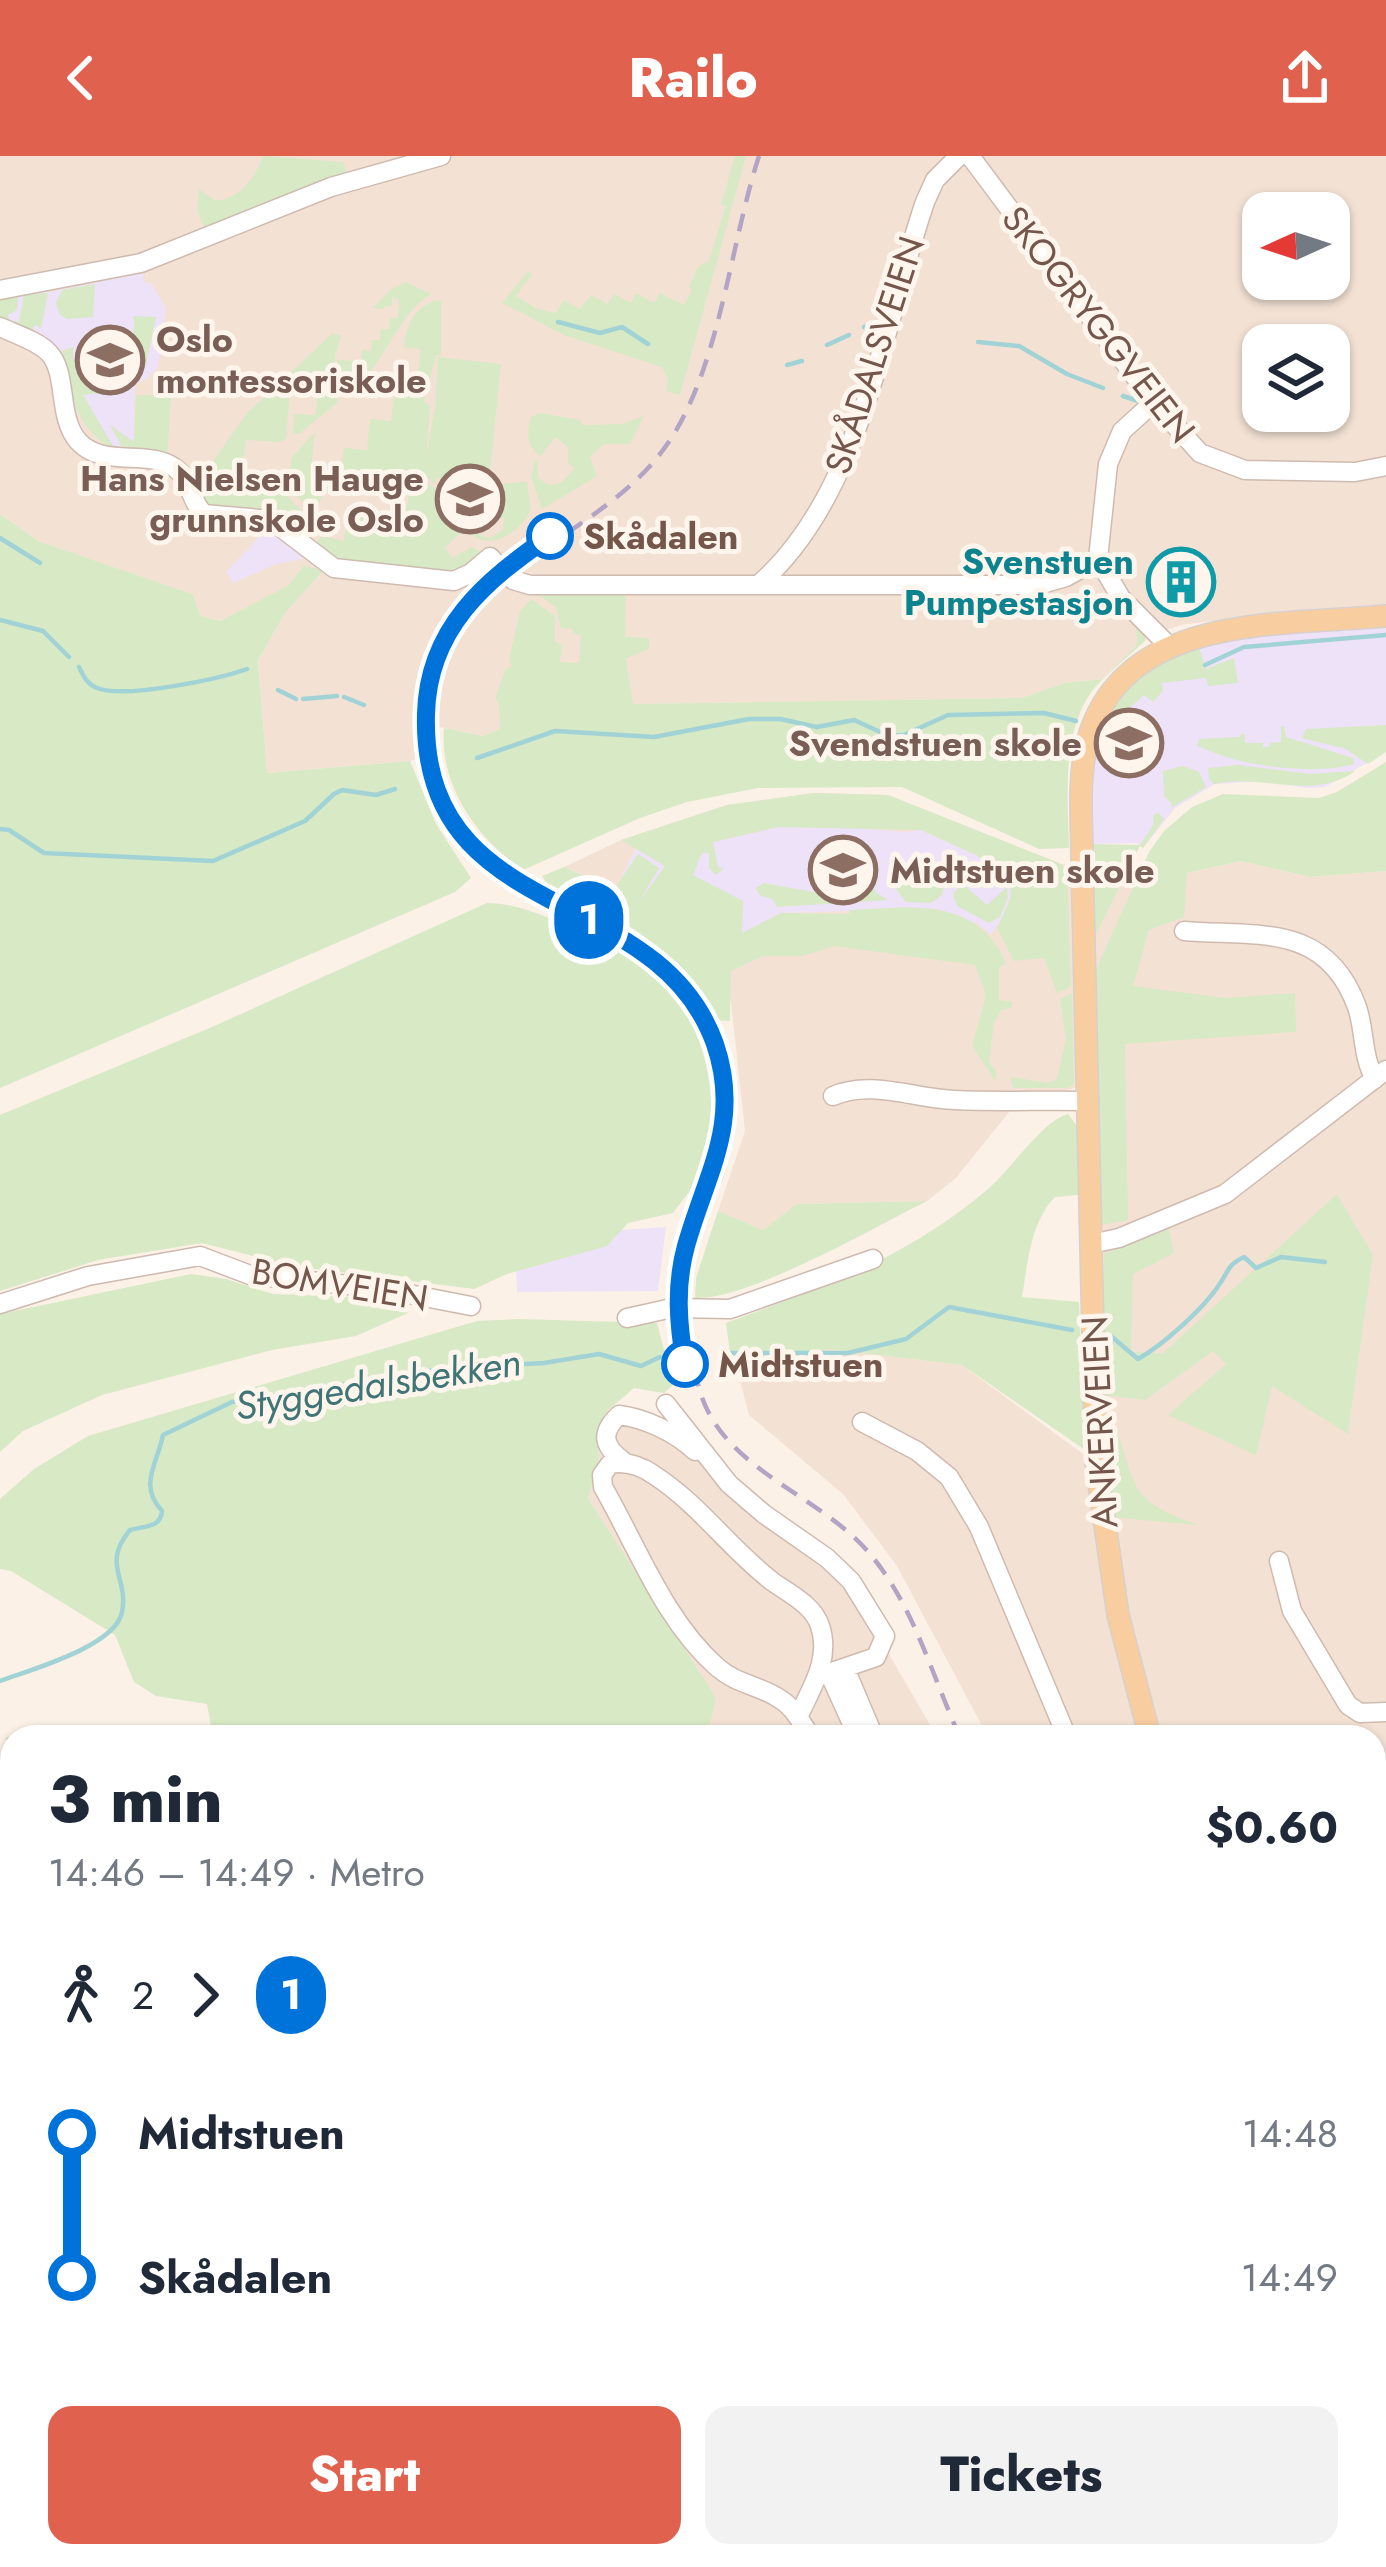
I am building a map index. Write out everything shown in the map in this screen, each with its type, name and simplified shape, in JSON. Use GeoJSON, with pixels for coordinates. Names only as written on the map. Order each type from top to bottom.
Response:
{"type":"FeatureCollection","features":[{"type":"Feature","properties":{"kind":"main road"},"geometry":{"type":"LineString","coordinates":[[1169,646],[1216,632],[1386,616]]}},
{"type":"Feature","properties":{"kind":"main road","name":"ANKERVEIEN"},"geometry":{"type":"LineString","coordinates":[[1147,1725],[1122,1637],[1098,1483],[1082,859],[1084,759],[1095,723],[1116,687],[1169,646]]}},
{"type":"Feature","properties":{"kind":"street"},"geometry":{"type":"LineString","coordinates":[[0,290],[141,263],[331,187],[441,156]]}},
{"type":"Feature","properties":{"kind":"street","name":"SKÅDALSVEIEN"},"geometry":{"type":"LineString","coordinates":[[758,585],[772,574],[818,512],[853,445],[925,202],[934,180],[959,156]]}},
{"type":"Feature","properties":{"kind":"street","name":"SKOGRYGGVEIEN"},"geometry":{"type":"LineString","coordinates":[[970,156],[1187,443],[1233,468],[1302,473],[1386,466]]}},
{"type":"Feature","properties":{"kind":"street"},"geometry":{"type":"LineString","coordinates":[[0,327],[52,357],[70,429],[85,447],[173,466],[187,481],[193,502],[204,514],[271,520],[318,559],[340,569],[454,580],[490,557],[513,580],[530,585],[1038,585],[1066,577],[1098,559]]}},
{"type":"Feature","properties":{"kind":"street"},"geometry":{"type":"LineString","coordinates":[[1154,402],[1122,431],[1108,464],[1098,559],[1121,598],[1169,646]]}},
{"type":"Feature","properties":{"kind":"street"},"geometry":{"type":"LineString","coordinates":[[1091,1244],[1119,1238],[1225,1194],[1380,1074],[1353,996],[1321,952],[1277,936],[1184,931]]}},
{"type":"Feature","properties":{"kind":"street"},"geometry":{"type":"LineString","coordinates":[[833,1096],[847,1089],[865,1089],[950,1100],[1089,1101]]}},
{"type":"Feature","properties":{"kind":"street","name":"BOMVEIEN"},"geometry":{"type":"LineString","coordinates":[[0,1304],[88,1276],[200,1256],[250,1275],[378,1288],[471,1306]]}},
{"type":"Feature","properties":{"kind":"street"},"geometry":{"type":"LineString","coordinates":[[627,1318],[673,1308],[730,1309],[873,1259]]}},
{"type":"Feature","properties":{"kind":"street"},"geometry":{"type":"LineString","coordinates":[[666,1404],[729,1484]]}},
{"type":"Feature","properties":{"kind":"street"},"geometry":{"type":"LineString","coordinates":[[800,1715],[832,1674],[876,1657],[885,1636],[850,1581],[827,1558],[764,1514],[682,1439],[619,1415],[604,1438],[608,1449],[669,1486],[748,1563],[811,1610],[822,1631],[832,1674],[853,1725]]}},
{"type":"Feature","properties":{"kind":"street"},"geometry":{"type":"LineString","coordinates":[[862,1422],[917,1451],[949,1477],[973,1514],[1062,1725]]}},
{"type":"Feature","properties":{"kind":"street"},"geometry":{"type":"LineString","coordinates":[[623,1461],[610,1464],[602,1475],[604,1487],[684,1630],[717,1667],[737,1681],[776,1696],[805,1725]]}},
{"type":"Feature","properties":{"kind":"street"},"geometry":{"type":"LineString","coordinates":[[1279,1561],[1292,1612],[1348,1705],[1360,1713],[1386,1712]]}},
{"type":"Feature","properties":{"kind":"street"},"geometry":{"type":"LineString","coordinates":[[832,1674],[866,1725]]}},
{"type":"Feature","properties":{"kind":"shaded area"},"geometry":{"type":"Polygon","coordinates":[[[0,156],[1386,156],[1386,604],[1186,624],[1137,645],[1102,679],[1064,683],[1022,698],[501,710],[500,729],[483,736],[420,723],[423,757],[410,761],[267,773],[258,660],[285,613],[322,572],[304,565],[290,585],[220,621],[201,616],[191,594],[38,541],[0,514],[0,156]]]}},
{"type":"Feature","properties":{"kind":"shaded area","name":"Oslo montessoriskole"},"geometry":{"type":"Polygon","coordinates":[[[143,273],[144,282],[152,284],[166,308],[158,367],[135,384],[133,454],[96,438],[65,391],[60,353],[0,321],[0,298],[143,273]]]}},
{"type":"Feature","properties":{"kind":"shaded area"},"geometry":{"type":"Polygon","coordinates":[[[276,532],[306,558],[276,564],[233,583],[226,572],[260,536],[276,532]]]}},
{"type":"Feature","properties":{"kind":"shaded area","name":"Svendstuen skole"},"geometry":{"type":"Polygon","coordinates":[[[1386,625],[1386,752],[1325,787],[1264,781],[1215,784],[1175,808],[1143,848],[1136,843],[1091,844],[1095,752],[1157,662],[1228,639],[1386,625]]]}},
{"type":"Feature","properties":{"kind":"shaded area"},"geometry":{"type":"Polygon","coordinates":[[[814,793],[888,795],[1059,863],[1094,872],[1152,869],[1187,873],[1241,861],[1310,877],[1386,871],[1386,1725],[982,1725],[897,1566],[843,1494],[749,1415],[738,1373],[828,1349],[962,1365],[1090,1459],[1078,1087],[1014,1106],[955,1179],[927,1201],[798,1204],[763,1230],[718,1211],[745,1131],[727,967],[615,890],[564,867],[621,840],[727,805],[814,793]]]}},
{"type":"Feature","properties":{"kind":"shaded area","name":"Midtstuen skole"},"geometry":{"type":"Polygon","coordinates":[[[772,828],[921,830],[976,855],[1011,884],[1002,919],[991,934],[978,924],[937,909],[781,913],[715,947],[615,890],[636,848],[664,865],[713,842],[772,828]]]}},
{"type":"Feature","properties":{"kind":"shaded area"},"geometry":{"type":"Polygon","coordinates":[[[666,1227],[658,1291],[517,1292],[515,1237],[666,1227]]]}},
{"type":"Feature","properties":{"kind":"shaded area"},"geometry":{"type":"Polygon","coordinates":[[[628,1410],[843,1562],[891,1639],[889,1654],[930,1725],[709,1725],[715,1698],[588,1498],[599,1459],[597,1432],[607,1411],[628,1410]]]}},
{"type":"Feature","properties":{"kind":"green space"},"geometry":{"type":"Polygon","coordinates":[[[263,156],[343,162],[347,173],[205,229],[197,211],[199,189],[214,200],[230,197],[250,180],[263,156]]]}},
{"type":"Feature","properties":{"kind":"green space"},"geometry":{"type":"Polygon","coordinates":[[[735,156],[746,156],[680,395],[666,391],[668,380],[662,367],[566,336],[502,303],[528,271],[532,274],[516,296],[535,308],[556,313],[564,300],[580,309],[591,295],[608,304],[614,294],[631,303],[636,293],[654,303],[660,293],[684,305],[698,267],[709,260],[735,156]]]}},
{"type":"Feature","properties":{"kind":"green space"},"geometry":{"type":"Polygon","coordinates":[[[406,282],[431,294],[406,317],[368,375],[343,395],[337,360],[361,361],[362,350],[371,351],[372,340],[380,340],[381,329],[389,329],[390,318],[398,318],[399,299],[392,298],[392,306],[384,309],[373,308],[390,290],[406,282]]]}},
{"type":"Feature","properties":{"kind":"green space"},"geometry":{"type":"Polygon","coordinates":[[[95,284],[93,317],[60,315],[56,303],[62,290],[95,284]]]}},
{"type":"Feature","properties":{"kind":"green space"},"geometry":{"type":"Polygon","coordinates":[[[48,293],[41,328],[35,325],[32,330],[39,334],[37,339],[0,321],[0,298],[18,296],[17,310],[8,315],[10,321],[19,322],[24,295],[48,293]]]}},
{"type":"Feature","properties":{"kind":"green space"},"geometry":{"type":"Polygon","coordinates":[[[441,301],[441,355],[436,355],[424,400],[430,407],[426,457],[438,357],[501,364],[490,474],[476,473],[477,477],[464,480],[458,504],[472,515],[460,520],[446,492],[445,478],[437,478],[435,484],[418,469],[405,470],[399,499],[338,488],[344,448],[367,450],[370,419],[391,421],[396,380],[398,388],[416,389],[421,349],[404,347],[405,338],[416,313],[441,301]]]}},
{"type":"Feature","properties":{"kind":"green space"},"geometry":{"type":"Polygon","coordinates":[[[134,316],[156,317],[146,365],[132,368],[134,316]]]}},
{"type":"Feature","properties":{"kind":"green space"},"geometry":{"type":"Polygon","coordinates":[[[333,333],[341,336],[335,356],[338,402],[299,434],[293,433],[294,414],[315,415],[320,375],[296,372],[291,376],[286,439],[246,440],[242,480],[281,485],[310,522],[308,537],[299,537],[269,515],[209,512],[188,475],[199,481],[247,413],[333,333]]]}},
{"type":"Feature","properties":{"kind":"green space"},"geometry":{"type":"Polygon","coordinates":[[[73,347],[73,360],[83,362],[83,378],[103,377],[99,393],[83,395],[116,451],[92,433],[77,408],[62,351],[73,347]]]}},
{"type":"Feature","properties":{"kind":"green space"},"geometry":{"type":"Polygon","coordinates":[[[136,395],[171,396],[167,459],[125,453],[110,425],[134,442],[136,395]]]}},
{"type":"Feature","properties":{"kind":"green space"},"geometry":{"type":"Polygon","coordinates":[[[540,413],[580,420],[583,425],[622,424],[644,416],[630,444],[604,444],[590,457],[597,476],[542,509],[531,477],[535,461],[538,478],[549,485],[561,483],[574,469],[568,462],[568,447],[555,437],[541,456],[532,448],[531,417],[540,413]]]}},
{"type":"Feature","properties":{"kind":"green space"},"geometry":{"type":"Polygon","coordinates":[[[315,432],[311,468],[316,476],[338,479],[334,488],[323,493],[317,510],[298,498],[288,482],[292,457],[315,432]]]}},
{"type":"Feature","properties":{"kind":"green space"},"geometry":{"type":"Polygon","coordinates":[[[413,472],[440,492],[461,532],[445,548],[452,558],[472,547],[480,552],[458,574],[337,563],[315,543],[322,536],[344,541],[348,509],[402,514],[408,503],[407,476],[413,472]]]}},
{"type":"Feature","properties":{"kind":"green space"},"geometry":{"type":"Polygon","coordinates":[[[487,479],[501,484],[527,482],[531,509],[519,527],[491,541],[481,540],[465,526],[472,524],[479,535],[489,538],[503,530],[504,518],[482,522],[474,483],[487,479]]]}},
{"type":"Feature","properties":{"kind":"green space"},"geometry":{"type":"Polygon","coordinates":[[[0,514],[38,541],[192,594],[201,616],[220,621],[289,585],[304,565],[323,571],[285,613],[258,660],[267,773],[410,761],[436,824],[471,878],[455,892],[0,1088],[0,514]]]}},
{"type":"Feature","properties":{"kind":"green space"},"geometry":{"type":"Polygon","coordinates":[[[626,592],[625,637],[649,638],[649,649],[626,658],[633,704],[1022,698],[1064,683],[1102,679],[1137,645],[1136,627],[1116,608],[1105,608],[1110,596],[1142,626],[1145,641],[1097,685],[1077,721],[1069,763],[1069,848],[1039,849],[902,787],[758,788],[687,802],[640,818],[523,870],[491,843],[464,809],[448,770],[444,728],[483,736],[500,729],[495,699],[505,670],[512,666],[509,660],[520,611],[531,599],[555,616],[555,642],[562,645],[560,662],[579,663],[581,635],[561,628],[556,607],[537,594],[626,592]]]}},
{"type":"Feature","properties":{"kind":"green space"},"geometry":{"type":"Polygon","coordinates":[[[1198,645],[1206,669],[1234,658],[1238,683],[1208,686],[1206,678],[1162,683],[1163,691],[1153,702],[1144,695],[1124,713],[1119,725],[1128,733],[1119,744],[1111,744],[1111,752],[1095,752],[1111,713],[1132,685],[1198,645]]]}},
{"type":"Feature","properties":{"kind":"green space"},"geometry":{"type":"Polygon","coordinates":[[[1386,725],[1386,752],[1368,764],[1346,749],[1302,738],[1306,729],[1386,725]]]}},
{"type":"Feature","properties":{"kind":"green space"},"geometry":{"type":"Polygon","coordinates":[[[1281,726],[1286,737],[1353,758],[1354,764],[1317,769],[1274,767],[1231,759],[1197,745],[1200,739],[1244,733],[1245,743],[1269,747],[1281,742],[1281,726]]]}},
{"type":"Feature","properties":{"kind":"green space"},"geometry":{"type":"Polygon","coordinates":[[[1386,762],[1386,871],[1310,877],[1241,861],[1187,873],[1184,917],[1149,930],[1133,986],[1225,998],[1295,993],[1296,1032],[1125,1044],[1128,1220],[1101,1225],[1094,974],[1149,852],[1164,831],[1192,807],[1223,794],[1319,798],[1386,762]]]}},
{"type":"Feature","properties":{"kind":"green space"},"geometry":{"type":"Polygon","coordinates":[[[1238,765],[1310,774],[1355,771],[1322,785],[1304,786],[1214,784],[1209,779],[1208,768],[1238,765]]]}},
{"type":"Feature","properties":{"kind":"green space"},"geometry":{"type":"Polygon","coordinates":[[[1182,766],[1199,772],[1206,787],[1171,808],[1164,796],[1163,771],[1182,766]]]}},
{"type":"Feature","properties":{"kind":"green space"},"geometry":{"type":"Polygon","coordinates":[[[814,793],[888,795],[1067,870],[1071,986],[1057,993],[1044,958],[1014,961],[997,928],[1010,900],[1011,884],[976,855],[921,830],[778,827],[713,842],[718,867],[723,869],[716,875],[709,868],[709,853],[702,853],[693,875],[743,901],[742,933],[781,913],[849,914],[850,910],[897,908],[940,910],[978,926],[1006,963],[999,968],[999,1000],[1012,1002],[1012,1008],[1001,1010],[994,1023],[989,1062],[997,1073],[995,1081],[972,1046],[986,995],[975,965],[834,946],[802,956],[763,956],[731,971],[730,1021],[717,1020],[666,954],[622,921],[547,884],[542,876],[564,867],[614,889],[638,854],[659,868],[639,902],[665,866],[621,840],[727,805],[814,793]]]}},
{"type":"Feature","properties":{"kind":"green space"},"geometry":{"type":"Polygon","coordinates":[[[1159,813],[1164,819],[1140,846],[1095,936],[1091,844],[1140,845],[1153,825],[1153,815],[1159,813]]]}},
{"type":"Feature","properties":{"kind":"green space"},"geometry":{"type":"Polygon","coordinates":[[[902,870],[908,875],[935,875],[944,886],[942,895],[931,903],[906,902],[891,882],[902,870]]]}},
{"type":"Feature","properties":{"kind":"green space"},"geometry":{"type":"Polygon","coordinates":[[[764,883],[841,897],[841,890],[852,884],[869,883],[888,900],[777,907],[772,899],[759,895],[756,888],[764,883]]]}},
{"type":"Feature","properties":{"kind":"green space"},"geometry":{"type":"Polygon","coordinates":[[[962,883],[987,905],[1007,887],[1000,917],[989,923],[957,906],[953,894],[962,883]]]}},
{"type":"Feature","properties":{"kind":"green space"},"geometry":{"type":"Polygon","coordinates":[[[487,903],[528,910],[622,948],[651,967],[686,1012],[707,1068],[710,1128],[695,1183],[673,1213],[628,1223],[607,1246],[507,1274],[474,1289],[292,1266],[202,1243],[98,1260],[0,1291],[0,1115],[212,1027],[487,903]]]}},
{"type":"Feature","properties":{"kind":"green space"},"geometry":{"type":"Polygon","coordinates":[[[1072,993],[1074,1084],[1013,1088],[1011,1077],[1048,1083],[1057,1079],[1066,1039],[1060,999],[1072,993]]]}},
{"type":"Feature","properties":{"kind":"green space"},"geometry":{"type":"Polygon","coordinates":[[[1068,1114],[1077,1126],[1078,1195],[1055,1197],[1040,1219],[1022,1297],[1079,1302],[1085,1450],[962,1365],[828,1349],[738,1373],[731,1360],[726,1323],[831,1283],[927,1234],[988,1189],[1048,1126],[1068,1114]]]}},
{"type":"Feature","properties":{"kind":"green space"},"geometry":{"type":"Polygon","coordinates":[[[1337,1194],[1373,1255],[1348,1434],[1272,1386],[1256,1455],[1168,1415],[1226,1364],[1213,1351],[1145,1400],[1103,1395],[1104,1254],[1169,1229],[1174,1253],[1133,1274],[1131,1352],[1163,1353],[1337,1194]]]}},
{"type":"Feature","properties":{"kind":"green space"},"geometry":{"type":"Polygon","coordinates":[[[927,1201],[779,1275],[695,1298],[696,1278],[718,1211],[763,1230],[797,1204],[927,1201]]]}},
{"type":"Feature","properties":{"kind":"green space"},"geometry":{"type":"Polygon","coordinates":[[[191,1274],[273,1294],[385,1298],[408,1313],[356,1336],[272,1350],[102,1395],[23,1431],[0,1452],[0,1314],[191,1274]]]}},
{"type":"Feature","properties":{"kind":"green space"},"geometry":{"type":"Polygon","coordinates":[[[477,1321],[657,1323],[673,1385],[664,1393],[634,1388],[607,1411],[597,1432],[599,1459],[588,1498],[716,1698],[710,1725],[211,1725],[207,1704],[156,1696],[134,1682],[115,1635],[11,1571],[0,1569],[0,1499],[34,1469],[88,1436],[477,1321]]]}},
{"type":"Feature","properties":{"kind":"green space"},"geometry":{"type":"Polygon","coordinates":[[[1116,1428],[1140,1492],[1160,1508],[1198,1525],[1110,1517],[1104,1430],[1116,1428]]]}},
{"type":"Feature","properties":{"kind":"waterway"},"geometry":{"type":"LineString","coordinates":[[558,322],[600,333],[622,327],[648,344]]}},
{"type":"Feature","properties":{"kind":"waterway"},"geometry":{"type":"LineString","coordinates":[[864,327],[875,325]]}},
{"type":"Feature","properties":{"kind":"waterway"},"geometry":{"type":"LineString","coordinates":[[827,345],[849,335]]}},
{"type":"Feature","properties":{"kind":"waterway"},"geometry":{"type":"LineString","coordinates":[[978,342],[1019,346],[1103,388]]}},
{"type":"Feature","properties":{"kind":"waterway"},"geometry":{"type":"LineString","coordinates":[[787,365],[802,361]]}},
{"type":"Feature","properties":{"kind":"waterway"},"geometry":{"type":"LineString","coordinates":[[1123,396],[1138,401]]}},
{"type":"Feature","properties":{"kind":"waterway"},"geometry":{"type":"LineString","coordinates":[[0,538],[40,563]]}},
{"type":"Feature","properties":{"kind":"waterway"},"geometry":{"type":"LineString","coordinates":[[0,620],[43,631],[69,657]]}},
{"type":"Feature","properties":{"kind":"waterway"},"geometry":{"type":"LineString","coordinates":[[1205,665],[1244,647],[1386,635]]}},
{"type":"Feature","properties":{"kind":"waterway"},"geometry":{"type":"LineString","coordinates":[[79,667],[86,680],[110,691],[195,682],[247,669]]}},
{"type":"Feature","properties":{"kind":"waterway"},"geometry":{"type":"LineString","coordinates":[[278,690],[296,699]]}},
{"type":"Feature","properties":{"kind":"waterway"},"geometry":{"type":"LineString","coordinates":[[303,699],[337,696]]}},
{"type":"Feature","properties":{"kind":"waterway"},"geometry":{"type":"LineString","coordinates":[[344,697],[364,705]]}},
{"type":"Feature","properties":{"kind":"waterway"},"geometry":{"type":"LineString","coordinates":[[477,758],[555,731],[654,737],[749,719],[780,719],[817,727],[854,720],[889,736],[904,735],[948,715],[1044,713],[1076,721]]}},
{"type":"Feature","properties":{"kind":"waterway"},"geometry":{"type":"LineString","coordinates":[[0,829],[44,853],[213,861],[305,821],[342,790],[376,795],[395,789]]}},
{"type":"Feature","properties":{"kind":"waterway","name":"Styggedalsbekken"},"geometry":{"type":"LineString","coordinates":[[1112,1337],[1138,1359],[1193,1315],[1231,1266],[1244,1257],[1256,1268],[1281,1257],[1325,1262]]}},
{"type":"Feature","properties":{"kind":"waterway","name":"Styggedalsbekken"},"geometry":{"type":"LineString","coordinates":[[723,1353],[848,1353],[906,1339],[949,1307],[1072,1330]]}},
{"type":"Feature","properties":{"kind":"waterway","name":"Styggedalsbekken"},"geometry":{"type":"LineString","coordinates":[[0,1681],[89,1646],[116,1624],[123,1600],[117,1562],[122,1542],[130,1530],[161,1517],[150,1483],[163,1435],[232,1402],[442,1369],[544,1363],[599,1354],[641,1366],[660,1357]]}},
{"type":"Feature","properties":{"kind":"railway"},"geometry":{"type":"LineString","coordinates":[[759,156],[712,342],[686,412],[641,476],[505,578],[475,607],[452,642],[438,683],[436,750],[447,789],[469,827],[497,856],[638,937],[671,962],[711,1015],[727,1060],[732,1108],[727,1156],[689,1270],[687,1321],[699,1388],[728,1440],[870,1554],[899,1596],[955,1725]]}},
{"type":"Feature","properties":{"kind":"metro line","name":"1"},"geometry":{"type":"LineString","coordinates":[[550,536],[486,583],[454,619],[430,682],[428,747],[446,806],[480,854],[517,884],[649,954],[679,982],[709,1030],[721,1070],[724,1116],[718,1159],[680,1271],[678,1319],[685,1364]]}},
{"type":"Feature","properties":{"kind":"place","name":"Oslo montessoriskole"},"geometry":{"type":"Point","coordinates":[110,360]}},
{"type":"Feature","properties":{"kind":"place","name":"Hans Nielsen Hauge grunnskole Oslo"},"geometry":{"type":"Point","coordinates":[470,499]}},
{"type":"Feature","properties":{"kind":"place","name":"Skådalen"},"geometry":{"type":"Point","coordinates":[550,536]}},
{"type":"Feature","properties":{"kind":"place","name":"Svenstuen Pumpestasjon"},"geometry":{"type":"Point","coordinates":[1181,582]}},
{"type":"Feature","properties":{"kind":"place","name":"Svendstuen skole"},"geometry":{"type":"Point","coordinates":[1129,743]}},
{"type":"Feature","properties":{"kind":"place","name":"Midtstuen skole"},"geometry":{"type":"Point","coordinates":[843,870]}},
{"type":"Feature","properties":{"kind":"place","name":"Midtstuen"},"geometry":{"type":"Point","coordinates":[685,1364]}}]}
